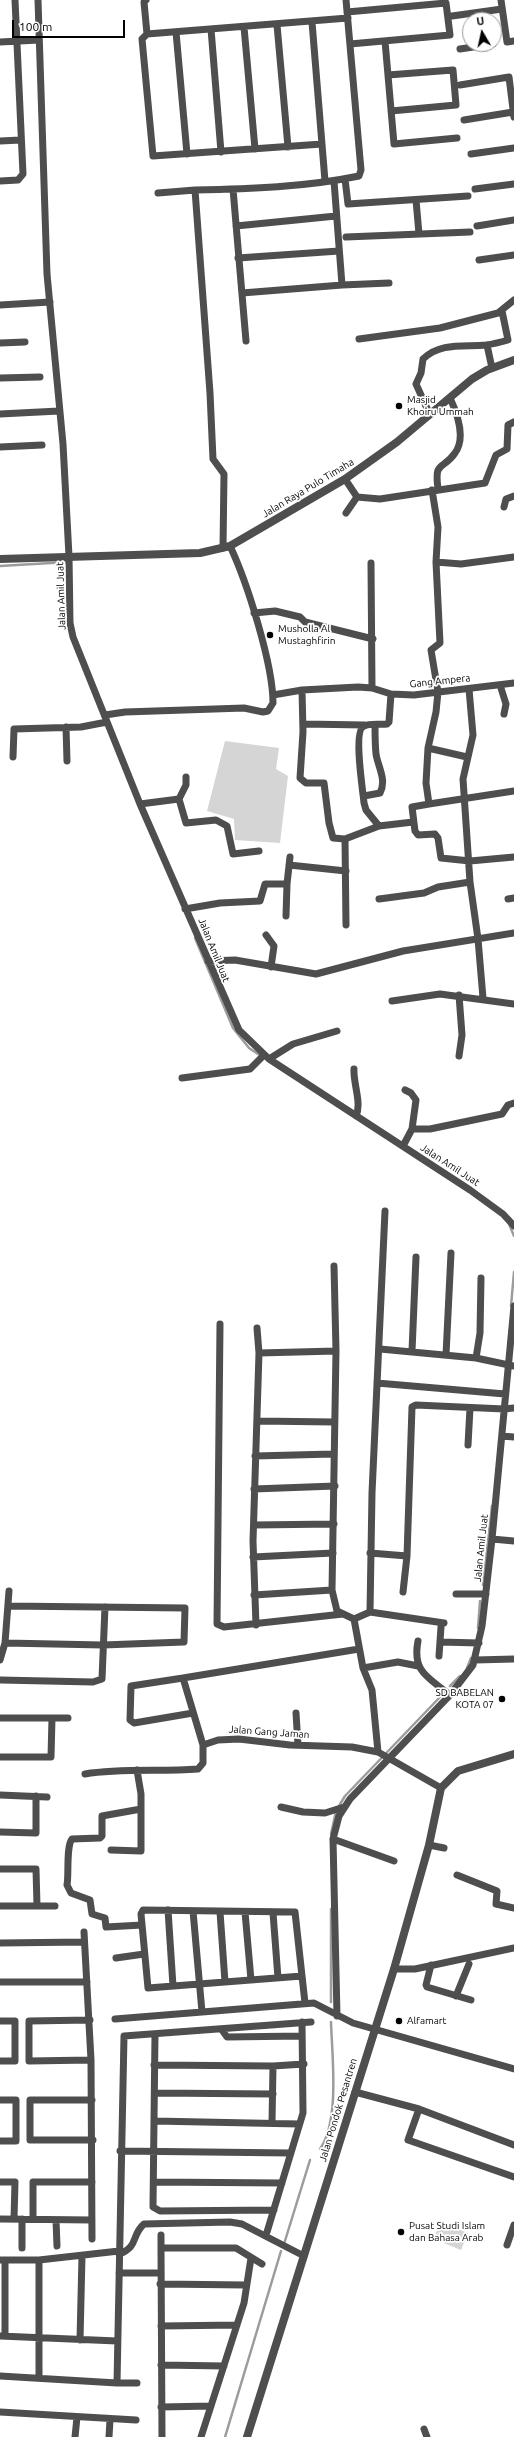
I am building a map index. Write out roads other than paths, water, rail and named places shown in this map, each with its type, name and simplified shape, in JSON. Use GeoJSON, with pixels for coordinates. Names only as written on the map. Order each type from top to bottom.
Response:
{"type":"FeatureCollection","features":[{"type":"Feature","properties":{"kind":"street"},"geometry":{"type":"LineString","coordinates":[[0,180],[22,178],[16,0]]}},
{"type":"Feature","properties":{"kind":"street","name":"Jalan Amil Juat"},"geometry":{"type":"LineString","coordinates":[[38,0],[50,302],[60,411],[72,630],[106,719],[140,804],[236,1025],[251,1044],[266,1057],[470,1190],[514,1224]]}},
{"type":"Feature","properties":{"kind":"street"},"geometry":{"type":"LineString","coordinates":[[146,0],[144,6],[147,34]]}},
{"type":"Feature","properties":{"kind":"street"},"geometry":{"type":"LineString","coordinates":[[158,193],[334,181],[359,176],[361,170],[346,0]]}},
{"type":"Feature","properties":{"kind":"street"},"geometry":{"type":"LineString","coordinates":[[501,0],[510,41]]}},
{"type":"Feature","properties":{"kind":"street"},"geometry":{"type":"LineString","coordinates":[[322,144],[153,156],[142,39],[147,34],[312,22],[348,15],[446,3],[450,35],[350,44]]}},
{"type":"Feature","properties":{"kind":"street"},"geometry":{"type":"LineString","coordinates":[[452,16],[502,9]]}},
{"type":"Feature","properties":{"kind":"street"},"geometry":{"type":"LineString","coordinates":[[312,22],[325,181]]}},
{"type":"Feature","properties":{"kind":"street"},"geometry":{"type":"LineString","coordinates":[[277,25],[288,147]]}},
{"type":"Feature","properties":{"kind":"street"},"geometry":{"type":"LineString","coordinates":[[244,27],[256,149]]}},
{"type":"Feature","properties":{"kind":"street"},"geometry":{"type":"LineString","coordinates":[[211,29],[221,152]]}},
{"type":"Feature","properties":{"kind":"street"},"geometry":{"type":"LineString","coordinates":[[176,32],[187,154]]}},
{"type":"Feature","properties":{"kind":"street"},"geometry":{"type":"LineString","coordinates":[[0,42],[39,40]]}},
{"type":"Feature","properties":{"kind":"street"},"geometry":{"type":"LineString","coordinates":[[385,40],[394,144],[457,138]]}},
{"type":"Feature","properties":{"kind":"street"},"geometry":{"type":"LineString","coordinates":[[388,75],[453,70],[456,98],[456,105],[391,111]]}},
{"type":"Feature","properties":{"kind":"street"},"geometry":{"type":"LineString","coordinates":[[460,85],[511,77],[514,114],[464,120]]}},
{"type":"Feature","properties":{"kind":"street"},"geometry":{"type":"LineString","coordinates":[[0,141],[21,140]]}},
{"type":"Feature","properties":{"kind":"street"},"geometry":{"type":"LineString","coordinates":[[472,154],[514,148]]}},
{"type":"Feature","properties":{"kind":"street"},"geometry":{"type":"LineString","coordinates":[[345,179],[348,204],[468,196]]}},
{"type":"Feature","properties":{"kind":"street"},"geometry":{"type":"LineString","coordinates":[[334,181],[338,251],[342,285]]}},
{"type":"Feature","properties":{"kind":"street"},"geometry":{"type":"LineString","coordinates":[[475,189],[514,184]]}},
{"type":"Feature","properties":{"kind":"street"},"geometry":{"type":"LineString","coordinates":[[233,189],[246,341]]}},
{"type":"Feature","properties":{"kind":"street"},"geometry":{"type":"LineString","coordinates":[[13,757],[14,729],[66,727],[106,719],[125,712],[244,708],[263,712],[268,710],[273,703],[271,678],[254,613],[237,563],[229,549],[224,474],[213,459],[210,393],[194,190]]}},
{"type":"Feature","properties":{"kind":"street"},"geometry":{"type":"LineString","coordinates":[[416,200],[419,234]]}},
{"type":"Feature","properties":{"kind":"street"},"geometry":{"type":"LineString","coordinates":[[236,226],[336,216]]}},
{"type":"Feature","properties":{"kind":"street"},"geometry":{"type":"LineString","coordinates":[[477,226],[514,220]]}},
{"type":"Feature","properties":{"kind":"street"},"geometry":{"type":"LineString","coordinates":[[346,237],[470,232]]}},
{"type":"Feature","properties":{"kind":"street"},"geometry":{"type":"LineString","coordinates":[[238,258],[338,251]]}},
{"type":"Feature","properties":{"kind":"street"},"geometry":{"type":"LineString","coordinates":[[479,260],[514,255]]}},
{"type":"Feature","properties":{"kind":"street"},"geometry":{"type":"LineString","coordinates":[[242,293],[389,283]]}},
{"type":"Feature","properties":{"kind":"street"},"geometry":{"type":"LineString","coordinates":[[359,339],[440,328],[502,311],[514,300]]}},
{"type":"Feature","properties":{"kind":"street"},"geometry":{"type":"LineString","coordinates":[[0,305],[50,302]]}},
{"type":"Feature","properties":{"kind":"street"},"geometry":{"type":"LineString","coordinates":[[430,415],[416,384],[421,373],[423,359],[437,349],[452,346],[487,345],[508,340],[502,311]]}},
{"type":"Feature","properties":{"kind":"street"},"geometry":{"type":"LineString","coordinates":[[0,343],[25,342]]}},
{"type":"Feature","properties":{"kind":"street"},"geometry":{"type":"LineString","coordinates":[[487,345],[492,368]]}},
{"type":"Feature","properties":{"kind":"street","name":"Jalan Raya Pulo Timaha"},"geometry":{"type":"LineString","coordinates":[[0,559],[200,553],[229,549],[346,481],[430,415],[451,401],[472,379],[492,368],[514,360]]}},
{"type":"Feature","properties":{"kind":"street"},"geometry":{"type":"LineString","coordinates":[[0,378],[40,377]]}},
{"type":"Feature","properties":{"kind":"street"},"geometry":{"type":"LineString","coordinates":[[429,804],[426,783],[428,748],[436,712],[438,692],[431,650],[440,643],[436,562],[438,527],[435,489],[436,474],[438,468],[454,454],[460,442],[456,415],[451,401]]}},
{"type":"Feature","properties":{"kind":"street"},"geometry":{"type":"LineString","coordinates":[[0,414],[60,411]]}},
{"type":"Feature","properties":{"kind":"street"},"geometry":{"type":"LineString","coordinates":[[346,481],[355,494],[380,499],[435,489],[485,483],[496,455],[507,449],[508,426],[514,422]]}},
{"type":"Feature","properties":{"kind":"street"},"geometry":{"type":"LineString","coordinates":[[0,447],[42,445]]}},
{"type":"Feature","properties":{"kind":"street"},"geometry":{"type":"LineString","coordinates":[[346,514],[355,494]]}},
{"type":"Feature","properties":{"kind":"street"},"geometry":{"type":"LineString","coordinates":[[504,507],[506,499],[514,496]]}},
{"type":"Feature","properties":{"kind":"street"},"geometry":{"type":"LineString","coordinates":[[436,562],[461,564],[514,557]]}},
{"type":"Feature","properties":{"kind":"street"},"geometry":{"type":"LineString","coordinates":[[371,562],[373,639],[372,688]]}},
{"type":"Feature","properties":{"kind":"street"},"geometry":{"type":"LineString","coordinates":[[254,613],[275,611],[300,617],[305,622],[373,639]]}},
{"type":"Feature","properties":{"kind":"street","name":"Gang Ampera"},"geometry":{"type":"LineString","coordinates":[[273,695],[302,690],[372,688],[391,694],[414,695],[514,683]]}},
{"type":"Feature","properties":{"kind":"street"},"geometry":{"type":"LineString","coordinates":[[500,685],[506,704],[504,714]]}},
{"type":"Feature","properties":{"kind":"street"},"geometry":{"type":"LineString","coordinates":[[469,689],[473,735],[463,779],[470,861],[470,882],[478,939],[482,998]]}},
{"type":"Feature","properties":{"kind":"street"},"geometry":{"type":"LineString","coordinates":[[302,690],[303,724],[300,778],[306,783],[324,783],[329,823],[333,838],[345,839],[379,826],[413,822]]}},
{"type":"Feature","properties":{"kind":"street"},"geometry":{"type":"LineString","coordinates":[[303,724],[365,726],[389,722],[391,694]]}},
{"type":"Feature","properties":{"kind":"street"},"geometry":{"type":"LineString","coordinates":[[364,796],[380,793],[382,789],[380,766],[376,755],[375,725]]}},
{"type":"Feature","properties":{"kind":"street"},"geometry":{"type":"LineString","coordinates":[[365,726],[361,729],[358,744],[364,796],[366,810],[379,826]]}},
{"type":"Feature","properties":{"kind":"street"},"geometry":{"type":"LineString","coordinates":[[66,727],[67,761]]}},
{"type":"Feature","properties":{"kind":"street"},"geometry":{"type":"LineString","coordinates":[[428,748],[468,757]]}},
{"type":"Feature","properties":{"kind":"street"},"geometry":{"type":"LineString","coordinates":[[186,777],[186,785],[179,799],[186,823],[216,820],[227,826],[233,854],[259,851]]}},
{"type":"Feature","properties":{"kind":"street"},"geometry":{"type":"LineString","coordinates":[[514,791],[412,807],[413,822],[418,835],[435,834],[438,838],[441,858],[470,861],[514,857]]}},
{"type":"Feature","properties":{"kind":"street"},"geometry":{"type":"LineString","coordinates":[[140,804],[179,799]]}},
{"type":"Feature","properties":{"kind":"street"},"geometry":{"type":"LineString","coordinates":[[345,839],[346,925]]}},
{"type":"Feature","properties":{"kind":"street"},"geometry":{"type":"LineString","coordinates":[[286,916],[290,857]]}},
{"type":"Feature","properties":{"kind":"street"},"geometry":{"type":"LineString","coordinates":[[289,865],[346,872]]}},
{"type":"Feature","properties":{"kind":"street"},"geometry":{"type":"LineString","coordinates":[[379,899],[424,893],[438,887],[470,882]]}},
{"type":"Feature","properties":{"kind":"street"},"geometry":{"type":"LineString","coordinates":[[186,908],[220,903],[260,901],[265,884],[287,884]]}},
{"type":"Feature","properties":{"kind":"street"},"geometry":{"type":"LineString","coordinates":[[208,961],[235,960],[316,974],[403,950],[514,933]]}},
{"type":"Feature","properties":{"kind":"street"},"geometry":{"type":"LineString","coordinates":[[266,935],[273,941],[274,946],[271,967]]}},
{"type":"Feature","properties":{"kind":"street"},"geometry":{"type":"LineString","coordinates":[[392,1001],[427,995],[482,998],[514,1004]]}},
{"type":"Feature","properties":{"kind":"street"},"geometry":{"type":"LineString","coordinates":[[459,996],[462,1035],[459,1056]]}},
{"type":"Feature","properties":{"kind":"street"},"geometry":{"type":"LineString","coordinates":[[182,1078],[250,1069],[266,1057],[293,1044],[337,1031]]}},
{"type":"Feature","properties":{"kind":"street"},"geometry":{"type":"LineString","coordinates":[[354,1069],[354,1083],[359,1107],[356,1116]]}},
{"type":"Feature","properties":{"kind":"street"},"geometry":{"type":"LineString","coordinates":[[403,1146],[412,1129],[416,1100],[411,1093],[404,1090]]}},
{"type":"Feature","properties":{"kind":"street"},"geometry":{"type":"LineString","coordinates":[[412,1129],[430,1129],[502,1114],[508,1106],[514,1103]]}},
{"type":"Feature","properties":{"kind":"street"},"geometry":{"type":"LineString","coordinates":[[370,1612],[370,1554],[385,1210]]}},
{"type":"Feature","properties":{"kind":"street"},"geometry":{"type":"LineString","coordinates":[[446,1355],[451,1253]]}},
{"type":"Feature","properties":{"kind":"street"},"geometry":{"type":"LineString","coordinates":[[412,1351],[416,1257]]}},
{"type":"Feature","properties":{"kind":"street"},"geometry":{"type":"LineString","coordinates":[[334,1266],[336,1351],[333,1454],[335,1486],[332,1590],[335,1607],[343,1614],[354,1619],[370,1612],[443,1625],[439,1656]]}},
{"type":"Feature","properties":{"kind":"street"},"geometry":{"type":"LineString","coordinates":[[476,1358],[480,1333],[481,1278]]}},
{"type":"Feature","properties":{"kind":"street","name":"Jalan Amil Juat"},"geometry":{"type":"LineString","coordinates":[[344,1807],[383,1756],[450,1695],[471,1670],[475,1660],[486,1594],[502,1436],[502,1409],[514,1306]]}},
{"type":"Feature","properties":{"kind":"street"},"geometry":{"type":"LineString","coordinates":[[220,1324],[218,1625],[224,1627],[343,1614]]}},
{"type":"Feature","properties":{"kind":"street"},"geometry":{"type":"LineString","coordinates":[[256,1624],[253,1557],[254,1489],[258,1421],[259,1353],[257,1328]]}},
{"type":"Feature","properties":{"kind":"street"},"geometry":{"type":"LineString","coordinates":[[380,1349],[476,1358],[508,1365]]}},
{"type":"Feature","properties":{"kind":"street"},"geometry":{"type":"LineString","coordinates":[[259,1353],[336,1351]]}},
{"type":"Feature","properties":{"kind":"street"},"geometry":{"type":"LineString","coordinates":[[377,1383],[504,1394]]}},
{"type":"Feature","properties":{"kind":"street"},"geometry":{"type":"LineString","coordinates":[[403,1592],[407,1556],[411,1409],[416,1405],[502,1409],[514,1408]]}},
{"type":"Feature","properties":{"kind":"street"},"geometry":{"type":"LineString","coordinates":[[468,1445],[470,1408]]}},
{"type":"Feature","properties":{"kind":"street"},"geometry":{"type":"LineString","coordinates":[[258,1421],[334,1422]]}},
{"type":"Feature","properties":{"kind":"street"},"geometry":{"type":"LineString","coordinates":[[502,1436],[514,1436]]}},
{"type":"Feature","properties":{"kind":"street"},"geometry":{"type":"LineString","coordinates":[[256,1456],[333,1454]]}},
{"type":"Feature","properties":{"kind":"street"},"geometry":{"type":"LineString","coordinates":[[254,1489],[335,1486]]}},
{"type":"Feature","properties":{"kind":"street"},"geometry":{"type":"LineString","coordinates":[[254,1525],[334,1524]]}},
{"type":"Feature","properties":{"kind":"street"},"geometry":{"type":"LineString","coordinates":[[492,1539],[514,1541]]}},
{"type":"Feature","properties":{"kind":"street"},"geometry":{"type":"LineString","coordinates":[[253,1557],[333,1553]]}},
{"type":"Feature","properties":{"kind":"street"},"geometry":{"type":"LineString","coordinates":[[370,1554],[407,1556]]}},
{"type":"Feature","properties":{"kind":"street"},"geometry":{"type":"LineString","coordinates":[[254,1595],[332,1590]]}},
{"type":"Feature","properties":{"kind":"street"},"geometry":{"type":"LineString","coordinates":[[0,1660],[5,1643],[9,1591]]}},
{"type":"Feature","properties":{"kind":"street"},"geometry":{"type":"LineString","coordinates":[[456,1594],[486,1594]]}},
{"type":"Feature","properties":{"kind":"street"},"geometry":{"type":"LineString","coordinates":[[5,1643],[103,1645],[184,1642],[185,1608],[8,1606]]}},
{"type":"Feature","properties":{"kind":"street"},"geometry":{"type":"LineString","coordinates":[[0,1680],[93,1682],[102,1679],[105,1607]]}},
{"type":"Feature","properties":{"kind":"street"},"geometry":{"type":"LineString","coordinates":[[354,1619],[363,1668],[372,1690],[383,1756]]}},
{"type":"Feature","properties":{"kind":"street"},"geometry":{"type":"LineString","coordinates":[[418,1641],[416,1658],[418,1666],[423,1673],[450,1695]]}},
{"type":"Feature","properties":{"kind":"street"},"geometry":{"type":"LineString","coordinates":[[440,1642],[468,1641],[478,1643]]}},
{"type":"Feature","properties":{"kind":"street"},"geometry":{"type":"LineString","coordinates":[[193,1713],[134,1723],[130,1720],[131,1686],[359,1649]]}},
{"type":"Feature","properties":{"kind":"street"},"geometry":{"type":"LineString","coordinates":[[475,1660],[514,1659]]}},
{"type":"Feature","properties":{"kind":"street"},"geometry":{"type":"LineString","coordinates":[[363,1668],[398,1662],[418,1666]]}},
{"type":"Feature","properties":{"kind":"street"},"geometry":{"type":"LineString","coordinates":[[85,1774],[137,1770],[165,1771],[200,1768],[203,1763],[203,1745],[183,1678]]}},
{"type":"Feature","properties":{"kind":"street"},"geometry":{"type":"LineString","coordinates":[[296,1713],[298,1745]]}},
{"type":"Feature","properties":{"kind":"street"},"geometry":{"type":"LineString","coordinates":[[0,1718],[68,1718]]}},
{"type":"Feature","properties":{"kind":"street"},"geometry":{"type":"LineString","coordinates":[[0,1756],[51,1757],[52,1718]]}},
{"type":"Feature","properties":{"kind":"street","name":"Jalan Gang Jaman"},"geometry":{"type":"LineString","coordinates":[[203,1745],[226,1739],[298,1745],[352,1747],[383,1756],[441,1788]]}},
{"type":"Feature","properties":{"kind":"street"},"geometry":{"type":"LineString","coordinates":[[441,1788],[458,1771],[514,1754]]}},
{"type":"Feature","properties":{"kind":"street"},"geometry":{"type":"LineString","coordinates":[[112,1850],[141,1851],[141,1809],[137,1770]]}},
{"type":"Feature","properties":{"kind":"street","name":"Jalan Pondok Pesantren"},"geometry":{"type":"LineString","coordinates":[[247,2437],[394,1969],[429,1845],[441,1788]]}},
{"type":"Feature","properties":{"kind":"street"},"geometry":{"type":"LineString","coordinates":[[0,1795],[47,1797]]}},
{"type":"Feature","properties":{"kind":"street"},"geometry":{"type":"LineString","coordinates":[[0,1832],[36,1833],[36,1796]]}},
{"type":"Feature","properties":{"kind":"street"},"geometry":{"type":"LineString","coordinates":[[281,1807],[302,1812],[325,1813],[344,1807]]}},
{"type":"Feature","properties":{"kind":"street"},"geometry":{"type":"LineString","coordinates":[[337,2016],[333,1839],[344,1807]]}},
{"type":"Feature","properties":{"kind":"street"},"geometry":{"type":"LineString","coordinates":[[141,1809],[102,1816],[102,1836],[100,1838],[72,1839],[69,1846],[69,1873],[67,1885],[72,1893],[90,1900],[92,1914],[105,1918],[106,1927],[142,1925]]}},
{"type":"Feature","properties":{"kind":"street"},"geometry":{"type":"LineString","coordinates":[[333,1839],[394,1861]]}},
{"type":"Feature","properties":{"kind":"street"},"geometry":{"type":"LineString","coordinates":[[429,1845],[444,1848]]}},
{"type":"Feature","properties":{"kind":"street"},"geometry":{"type":"LineString","coordinates":[[0,1869],[36,1869],[37,1906]]}},
{"type":"Feature","properties":{"kind":"street"},"geometry":{"type":"LineString","coordinates":[[457,1875],[497,1891],[496,1904],[514,1908]]}},
{"type":"Feature","properties":{"kind":"street"},"geometry":{"type":"LineString","coordinates":[[0,1906],[55,1906]]}},
{"type":"Feature","properties":{"kind":"street"},"geometry":{"type":"LineString","coordinates":[[302,1976],[147,1987],[142,1925],[143,1910],[297,1913],[305,2003]]}},
{"type":"Feature","properties":{"kind":"street"},"geometry":{"type":"LineString","coordinates":[[168,1910],[173,1986]]}},
{"type":"Feature","properties":{"kind":"street"},"geometry":{"type":"LineString","coordinates":[[193,1911],[202,2012]]}},
{"type":"Feature","properties":{"kind":"street"},"geometry":{"type":"LineString","coordinates":[[220,1912],[225,1982]]}},
{"type":"Feature","properties":{"kind":"street"},"geometry":{"type":"LineString","coordinates":[[245,1912],[251,1980]]}},
{"type":"Feature","properties":{"kind":"street"},"geometry":{"type":"LineString","coordinates":[[273,1913],[278,1978]]}},
{"type":"Feature","properties":{"kind":"street"},"geometry":{"type":"LineString","coordinates":[[84,1932],[90,2020],[93,2140],[92,2240]]}},
{"type":"Feature","properties":{"kind":"street"},"geometry":{"type":"LineString","coordinates":[[0,1943],[84,1942]]}},
{"type":"Feature","properties":{"kind":"street"},"geometry":{"type":"LineString","coordinates":[[394,1969],[410,1969],[514,1948]]}},
{"type":"Feature","properties":{"kind":"street"},"geometry":{"type":"LineString","coordinates":[[116,1958],[144,1954]]}},
{"type":"Feature","properties":{"kind":"street"},"geometry":{"type":"LineString","coordinates":[[456,1996],[469,1964]]}},
{"type":"Feature","properties":{"kind":"street"},"geometry":{"type":"LineString","coordinates":[[431,1965],[426,1984],[427,1987],[471,2000]]}},
{"type":"Feature","properties":{"kind":"street"},"geometry":{"type":"LineString","coordinates":[[0,1982],[87,1982]]}},
{"type":"Feature","properties":{"kind":"street"},"geometry":{"type":"LineString","coordinates":[[115,2019],[305,2003],[319,2004],[337,2016],[374,2030],[514,2069]]}},
{"type":"Feature","properties":{"kind":"street"},"geometry":{"type":"LineString","coordinates":[[90,2020],[29,2021],[29,2061],[91,2060]]}},
{"type":"Feature","properties":{"kind":"street"},"geometry":{"type":"LineString","coordinates":[[0,2021],[15,2021],[15,2061],[0,2061]]}},
{"type":"Feature","properties":{"kind":"street"},"geometry":{"type":"LineString","coordinates":[[267,2232],[304,2107],[302,2022]]}},
{"type":"Feature","properties":{"kind":"street"},"geometry":{"type":"LineString","coordinates":[[117,2383],[123,2038],[126,2035],[222,2030],[311,2022]]}},
{"type":"Feature","properties":{"kind":"street"},"geometry":{"type":"LineString","coordinates":[[222,2030],[227,2037],[302,2036]]}},
{"type":"Feature","properties":{"kind":"street"},"geometry":{"type":"LineString","coordinates":[[155,2034],[154,2182],[152,2204],[157,2211],[274,2210]]}},
{"type":"Feature","properties":{"kind":"street"},"geometry":{"type":"LineString","coordinates":[[154,2065],[273,2066],[304,2064]]}},
{"type":"Feature","properties":{"kind":"street"},"geometry":{"type":"LineString","coordinates":[[272,2123],[273,2066]]}},
{"type":"Feature","properties":{"kind":"street"},"geometry":{"type":"LineString","coordinates":[[355,2092],[419,2109],[514,2145]]}},
{"type":"Feature","properties":{"kind":"street"},"geometry":{"type":"LineString","coordinates":[[155,2093],[273,2094]]}},
{"type":"Feature","properties":{"kind":"street"},"geometry":{"type":"LineString","coordinates":[[0,2100],[16,2100],[16,2141],[0,2141]]}},
{"type":"Feature","properties":{"kind":"street"},"geometry":{"type":"LineString","coordinates":[[92,2100],[30,2100],[30,2140],[93,2140]]}},
{"type":"Feature","properties":{"kind":"street"},"geometry":{"type":"LineString","coordinates":[[419,2109],[408,2140],[514,2177]]}},
{"type":"Feature","properties":{"kind":"street"},"geometry":{"type":"LineString","coordinates":[[154,2121],[299,2124]]}},
{"type":"Feature","properties":{"kind":"street"},"geometry":{"type":"LineString","coordinates":[[120,2151],[290,2153]]}},
{"type":"Feature","properties":{"kind":"street"},"geometry":{"type":"LineString","coordinates":[[0,2182],[15,2182],[22,2248]]}},
{"type":"Feature","properties":{"kind":"street"},"geometry":{"type":"LineString","coordinates":[[33,2219],[33,2182],[92,2182]]}},
{"type":"Feature","properties":{"kind":"street"},"geometry":{"type":"LineString","coordinates":[[154,2182],[282,2183]]}},
{"type":"Feature","properties":{"kind":"street"},"geometry":{"type":"LineString","coordinates":[[0,2219],[92,2220]]}},
{"type":"Feature","properties":{"kind":"street"},"geometry":{"type":"LineString","coordinates":[[56,2220],[57,2246]]}},
{"type":"Feature","properties":{"kind":"street"},"geometry":{"type":"LineString","coordinates":[[117,2341],[2,2336],[3,2260],[39,2260],[127,2251],[134,2244],[139,2229],[144,2224],[230,2222],[242,2224],[304,2256]]}},
{"type":"Feature","properties":{"kind":"street"},"geometry":{"type":"LineString","coordinates":[[507,2245],[514,2226]]}},
{"type":"Feature","properties":{"kind":"street"},"geometry":{"type":"LineString","coordinates":[[161,2235],[160,2284],[162,2437]]}},
{"type":"Feature","properties":{"kind":"street"},"geometry":{"type":"LineString","coordinates":[[161,2248],[233,2247],[262,2264]]}},
{"type":"Feature","properties":{"kind":"street"},"geometry":{"type":"LineString","coordinates":[[80,2340],[82,2256]]}},
{"type":"Feature","properties":{"kind":"street"},"geometry":{"type":"LineString","coordinates":[[201,2437],[237,2325],[251,2258]]}},
{"type":"Feature","properties":{"kind":"street"},"geometry":{"type":"LineString","coordinates":[[39,2260],[39,2378]]}},
{"type":"Feature","properties":{"kind":"street"},"geometry":{"type":"LineString","coordinates":[[119,2273],[160,2273]]}},
{"type":"Feature","properties":{"kind":"street"},"geometry":{"type":"LineString","coordinates":[[160,2284],[246,2285]]}},
{"type":"Feature","properties":{"kind":"street"},"geometry":{"type":"LineString","coordinates":[[161,2326],[237,2325]]}},
{"type":"Feature","properties":{"kind":"street"},"geometry":{"type":"LineString","coordinates":[[161,2365],[224,2366]]}},
{"type":"Feature","properties":{"kind":"street"},"geometry":{"type":"LineString","coordinates":[[0,2376],[137,2383]]}},
{"type":"Feature","properties":{"kind":"street"},"geometry":{"type":"LineString","coordinates":[[162,2407],[211,2406]]}},
{"type":"Feature","properties":{"kind":"street"},"geometry":{"type":"LineString","coordinates":[[0,2412],[110,2420],[136,2420]]}},
{"type":"Feature","properties":{"kind":"street"},"geometry":{"type":"LineString","coordinates":[[74,2437],[77,2417]]}},
{"type":"Feature","properties":{"kind":"street"},"geometry":{"type":"LineString","coordinates":[[109,2437],[110,2420]]}},
{"type":"Feature","properties":{"kind":"street"},"geometry":{"type":"LineString","coordinates":[[424,2429],[427,2437]]}},
{"type":"Feature","properties":{"kind":"waterway"},"geometry":{"type":"LineString","coordinates":[[0,566],[68,562]]}},
{"type":"Feature","properties":{"kind":"waterway"},"geometry":{"type":"LineString","coordinates":[[195,938],[233,1028],[249,1048],[261,1056]]}},
{"type":"Feature","properties":{"kind":"waterway"},"geometry":{"type":"LineString","coordinates":[[509,1224],[514,1236]]}},
{"type":"Feature","properties":{"kind":"waterway"},"geometry":{"type":"LineString","coordinates":[[511,1306],[514,1272]]}},
{"type":"Feature","properties":{"kind":"waterway"},"geometry":{"type":"LineString","coordinates":[[483,1585],[492,1506]]}},
{"type":"Feature","properties":{"kind":"waterway"},"geometry":{"type":"LineString","coordinates":[[478,1628],[480,1601]]}},
{"type":"Feature","properties":{"kind":"waterway"},"geometry":{"type":"LineString","coordinates":[[467,1668],[471,1658]]}},
{"type":"Feature","properties":{"kind":"waterway"},"geometry":{"type":"LineString","coordinates":[[450,1686],[460,1676]]}},
{"type":"Feature","properties":{"kind":"waterway"},"geometry":{"type":"LineString","coordinates":[[339,1806],[345,1796],[442,1695]]}},
{"type":"Feature","properties":{"kind":"waterway"},"geometry":{"type":"LineString","coordinates":[[331,1834],[336,1811]]}},
{"type":"Feature","properties":{"kind":"waterway"},"geometry":{"type":"LineString","coordinates":[[331,1909],[331,2002]]}},
{"type":"Feature","properties":{"kind":"waterway"},"geometry":{"type":"LineString","coordinates":[[320,2149],[326,2137],[333,2105],[331,2022]]}},
{"type":"Feature","properties":{"kind":"waterway"},"geometry":{"type":"LineString","coordinates":[[284,2244],[310,2160]]}},
{"type":"Feature","properties":{"kind":"waterway"},"geometry":{"type":"LineString","coordinates":[[225,2437],[281,2251]]}},
{"type":"Feature","properties":{"kind":"place","name":"Masjid Khoiru Ummah"},"geometry":{"type":"Point","coordinates":[399,406]}},
{"type":"Feature","properties":{"kind":"place","name":"Musholla Al Mustaghfirin"},"geometry":{"type":"Point","coordinates":[270,635]}},
{"type":"Feature","properties":{"kind":"place","name":"SD BABELAN KOTA 07"},"geometry":{"type":"Point","coordinates":[502,1699]}},
{"type":"Feature","properties":{"kind":"place","name":"Alfamart"},"geometry":{"type":"Point","coordinates":[399,2021]}},
{"type":"Feature","properties":{"kind":"place","name":"Pusat Studi Islam dan Bahasa Arab"},"geometry":{"type":"Point","coordinates":[401,2232]}}]}
